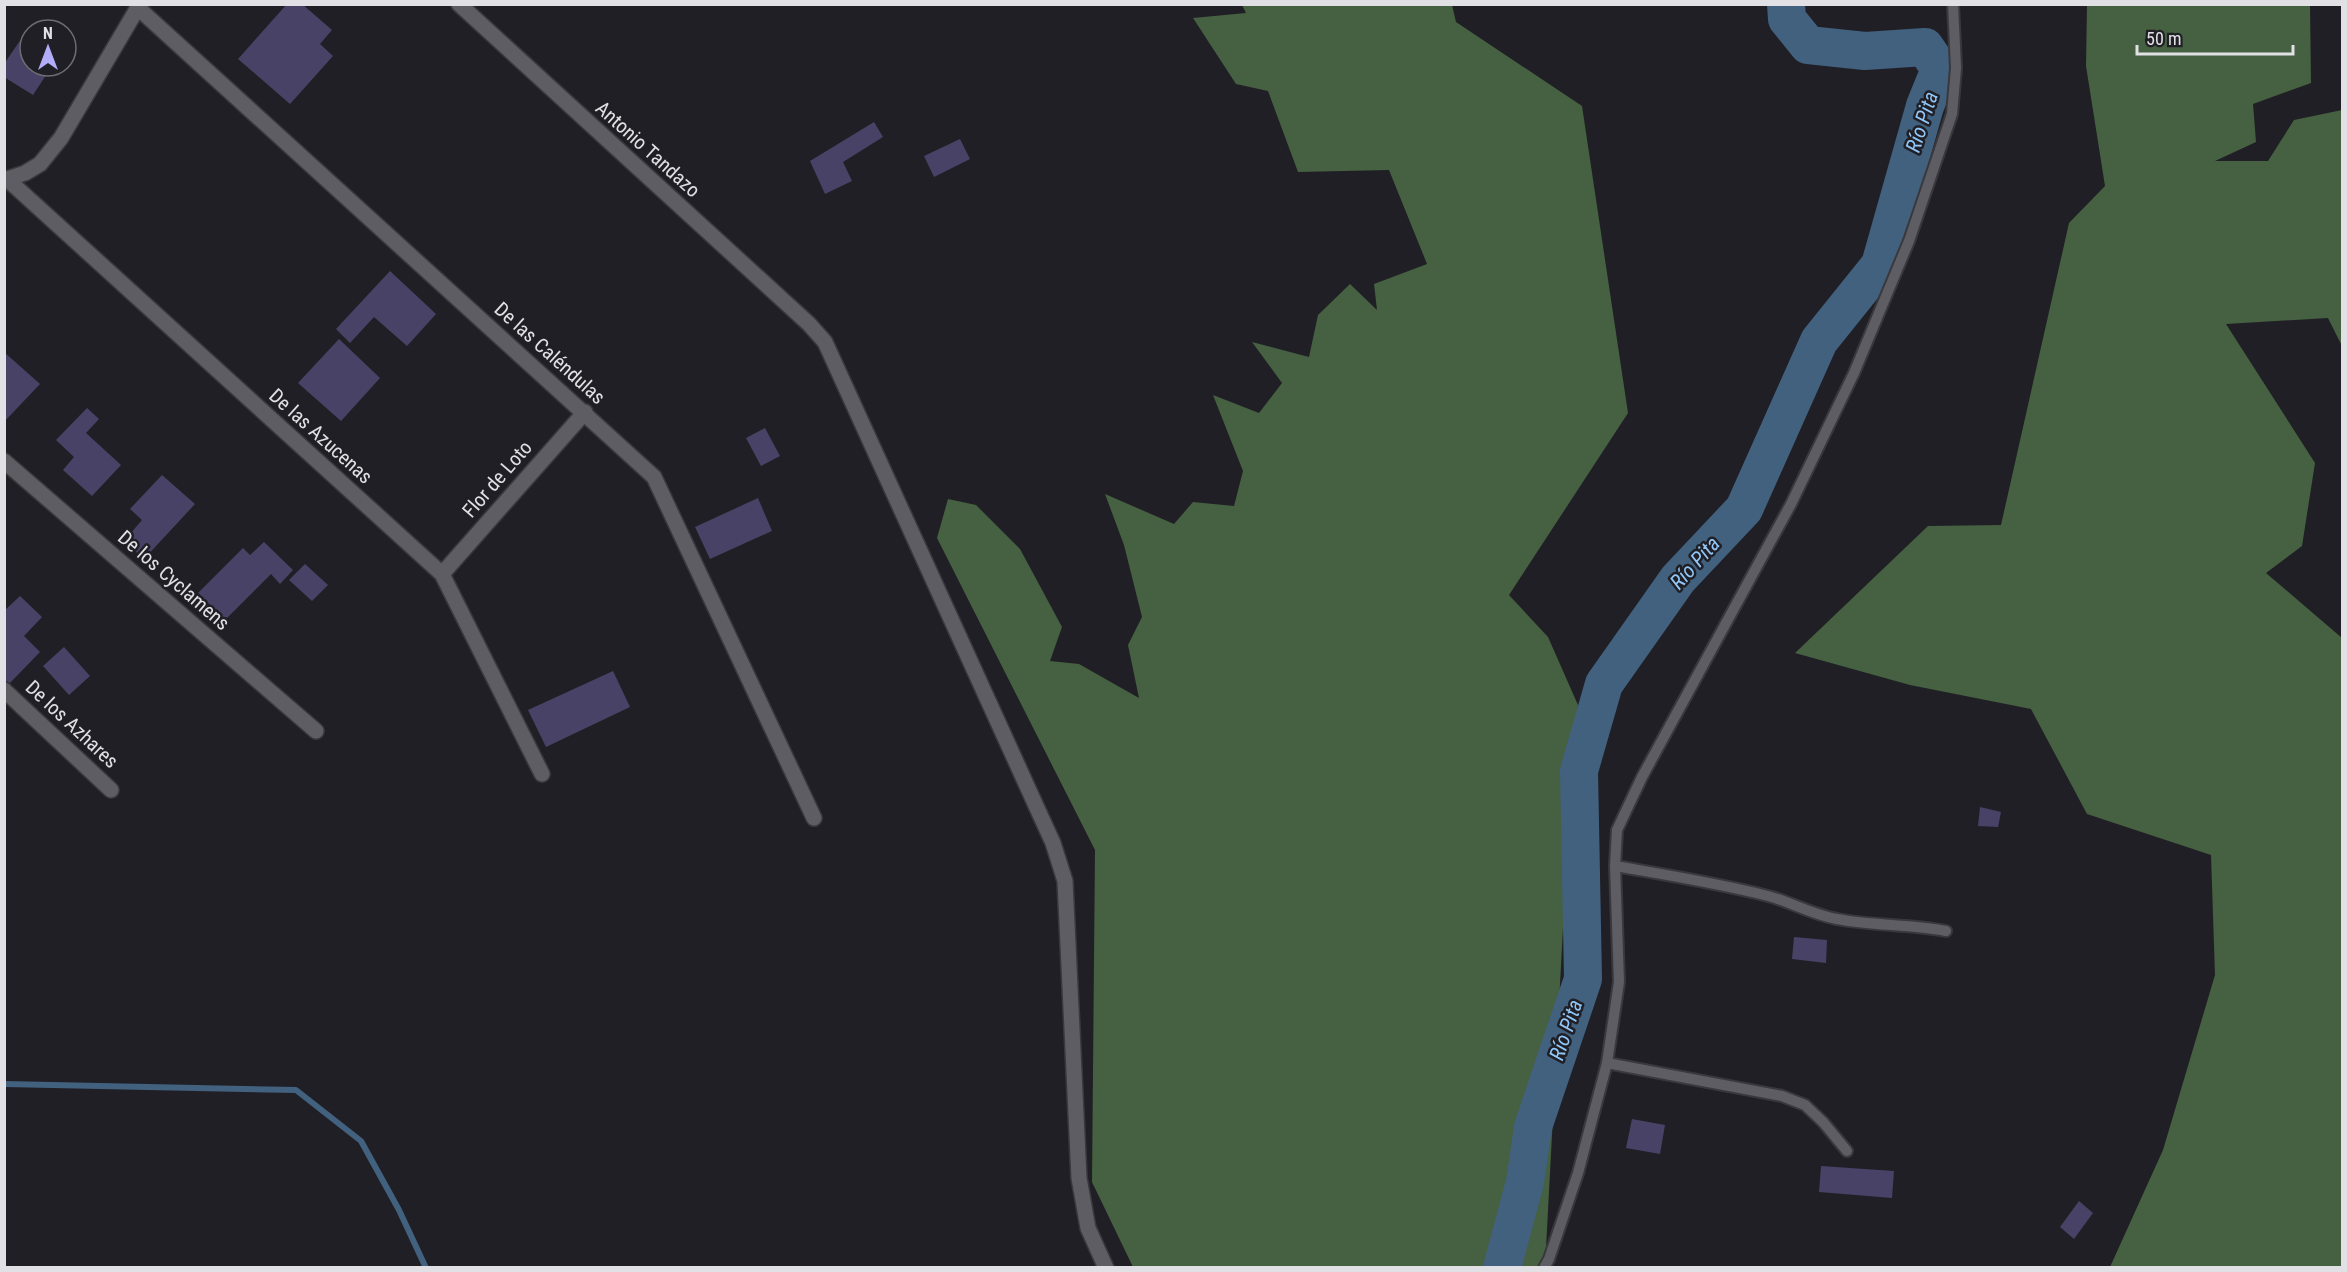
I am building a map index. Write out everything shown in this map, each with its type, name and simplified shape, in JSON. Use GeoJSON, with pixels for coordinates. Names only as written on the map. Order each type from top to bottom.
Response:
{"type":"FeatureCollection","features":[{"type":"Feature","properties":{"kind":"street","name":"Antonio Tandazo"},"geometry":{"type":"LineString","coordinates":[[459,4],[809,324],[825,342],[1037,808],[1065,881],[1078,1178],[1088,1228],[1106,1268]]}},
{"type":"Feature","properties":{"kind":"street"},"geometry":{"type":"LineString","coordinates":[[6,179],[25,173],[40,164],[62,138],[139,6]]}},
{"type":"Feature","properties":{"kind":"street","name":"De las Caléndulas"},"geometry":{"type":"LineString","coordinates":[[139,6],[585,412],[658,482],[814,818]]}},
{"type":"Feature","properties":{"kind":"street","name":"De las Azucenas"},"geometry":{"type":"LineString","coordinates":[[6,179],[442,574],[542,774]]}},
{"type":"Feature","properties":{"kind":"street","name":"Flor de Loto"},"geometry":{"type":"LineString","coordinates":[[442,574],[585,412]]}},
{"type":"Feature","properties":{"kind":"street","name":"De los Cyclamens"},"geometry":{"type":"LineString","coordinates":[[4,461],[316,731]]}},
{"type":"Feature","properties":{"kind":"street","name":"De los Azhares"},"geometry":{"type":"LineString","coordinates":[[4,690],[111,790]]}},
{"type":"Feature","properties":{"kind":"lane"},"geometry":{"type":"LineString","coordinates":[[1544,1268],[1578,1173],[1607,1063],[1619,982],[1615,866],[1617,830],[1642,777],[1791,504],[1854,373],[1909,241],[1952,114],[1956,68],[1953,4]]}},
{"type":"Feature","properties":{"kind":"lane"},"geometry":{"type":"LineString","coordinates":[[1615,866],[1743,890],[1787,901],[1835,919],[1923,926],[1946,931]]}},
{"type":"Feature","properties":{"kind":"lane"},"geometry":{"type":"LineString","coordinates":[[1607,1063],[1782,1096],[1805,1105],[1823,1122],[1847,1151]]}},
{"type":"Feature","properties":{"kind":"green space"},"geometry":{"type":"Polygon","coordinates":[[[1242,5],[1452,5],[1456,22],[1582,106],[1628,413],[1509,595],[1548,637],[1578,705],[1571,777],[1545,1267],[1133,1267],[1092,1182],[1095,850],[937,538],[948,499],[976,505],[1020,549],[1062,627],[1050,661],[1079,664],[1139,698],[1128,645],[1142,617],[1124,545],[1105,494],[1174,524],[1193,502],[1234,506],[1243,471],[1213,395],[1259,413],[1282,383],[1252,342],[1309,357],[1318,315],[1350,284],[1377,310],[1374,284],[1427,264],[1389,170],[1298,172],[1268,91],[1236,84],[1193,18],[1246,13],[1242,5]]]}},
{"type":"Feature","properties":{"kind":"green space"},"geometry":{"type":"Polygon","coordinates":[[[2087,5],[2310,5],[2311,83],[2253,104],[2256,142],[2215,161],[2268,161],[2294,120],[2342,110],[2342,346],[2328,318],[2226,324],[2315,463],[2302,546],[2266,573],[2342,638],[2342,1267],[2110,1267],[2163,1150],[2215,975],[2211,855],[2087,814],[2031,709],[1910,685],[1795,653],[1928,526],[2001,525],[2069,223],[2105,186],[2086,66],[2087,5]]]}},
{"type":"Feature","properties":{"kind":"building"},"geometry":{"type":"Polygon","coordinates":[[[287,4],[302,4],[332,30],[320,44],[333,56],[290,104],[238,59],[287,4]]]}},
{"type":"Feature","properties":{"kind":"building"},"geometry":{"type":"Polygon","coordinates":[[[18,44],[18,78],[44,78],[33,95],[4,77],[4,64],[18,44]]]}},
{"type":"Feature","properties":{"kind":"building"},"geometry":{"type":"Polygon","coordinates":[[[874,122],[883,137],[843,162],[852,181],[825,194],[810,161],[874,122]]]}},
{"type":"Feature","properties":{"kind":"building"},"geometry":{"type":"Polygon","coordinates":[[[960,139],[970,159],[934,177],[924,156],[960,139]]]}},
{"type":"Feature","properties":{"kind":"building"},"geometry":{"type":"Polygon","coordinates":[[[390,271],[436,314],[407,346],[374,317],[350,343],[336,329],[390,271]]]}},
{"type":"Feature","properties":{"kind":"building"},"geometry":{"type":"Polygon","coordinates":[[[339,339],[380,378],[341,421],[298,383],[339,339]]]}},
{"type":"Feature","properties":{"kind":"building"},"geometry":{"type":"Polygon","coordinates":[[[4,352],[40,384],[4,422],[4,352]]]}},
{"type":"Feature","properties":{"kind":"building"},"geometry":{"type":"Polygon","coordinates":[[[87,408],[99,419],[86,433],[121,465],[92,496],[63,470],[74,457],[56,440],[87,408]]]}},
{"type":"Feature","properties":{"kind":"building"},"geometry":{"type":"Polygon","coordinates":[[[765,428],[780,456],[761,466],[746,438],[765,428]]]}},
{"type":"Feature","properties":{"kind":"building"},"geometry":{"type":"Polygon","coordinates":[[[162,475],[195,504],[144,559],[124,541],[142,520],[130,509],[162,475]]]}},
{"type":"Feature","properties":{"kind":"building"},"geometry":{"type":"Polygon","coordinates":[[[758,498],[772,531],[710,559],[695,527],[758,498]]]}},
{"type":"Feature","properties":{"kind":"building"},"geometry":{"type":"Polygon","coordinates":[[[264,542],[293,570],[280,584],[271,574],[225,620],[198,593],[243,548],[250,555],[264,542]]]}},
{"type":"Feature","properties":{"kind":"building"},"geometry":{"type":"Polygon","coordinates":[[[305,564],[328,585],[312,601],[289,580],[305,564]]]}},
{"type":"Feature","properties":{"kind":"building"},"geometry":{"type":"Polygon","coordinates":[[[20,596],[42,617],[24,636],[40,652],[10,683],[4,680],[4,611],[20,596]]]}},
{"type":"Feature","properties":{"kind":"building"},"geometry":{"type":"Polygon","coordinates":[[[64,647],[90,676],[69,695],[43,666],[64,647]]]}},
{"type":"Feature","properties":{"kind":"building"},"geometry":{"type":"Polygon","coordinates":[[[613,671],[630,707],[546,747],[528,710],[613,671]]]}},
{"type":"Feature","properties":{"kind":"building"},"geometry":{"type":"Polygon","coordinates":[[[1980,807],[2001,812],[1998,827],[1978,826],[1980,807]]]}},
{"type":"Feature","properties":{"kind":"building"},"geometry":{"type":"Polygon","coordinates":[[[1794,937],[1827,940],[1826,963],[1792,959],[1794,937]]]}},
{"type":"Feature","properties":{"kind":"building"},"geometry":{"type":"Polygon","coordinates":[[[1632,1119],[1665,1125],[1660,1154],[1626,1148],[1632,1119]]]}},
{"type":"Feature","properties":{"kind":"building"},"geometry":{"type":"Polygon","coordinates":[[[1821,1166],[1894,1171],[1892,1198],[1819,1192],[1821,1166]]]}},
{"type":"Feature","properties":{"kind":"building"},"geometry":{"type":"Polygon","coordinates":[[[2079,1201],[2093,1213],[2074,1239],[2060,1227],[2079,1201]]]}},
{"type":"Feature","properties":{"kind":"waterway","name":"Río Pita"},"geometry":{"type":"LineString","coordinates":[[1502,1268],[1525,1182],[1533,1127],[1583,979],[1579,771],[1604,684],[1678,579],[1744,509],[1819,341],[1880,265],[1925,106],[1940,69],[1925,47],[1865,51],[1808,45],[1787,19],[1786,4]]}},
{"type":"Feature","properties":{"kind":"waterway"},"geometry":{"type":"LineString","coordinates":[[4,1084],[296,1090],[361,1141],[399,1210],[426,1268]]}}]}
